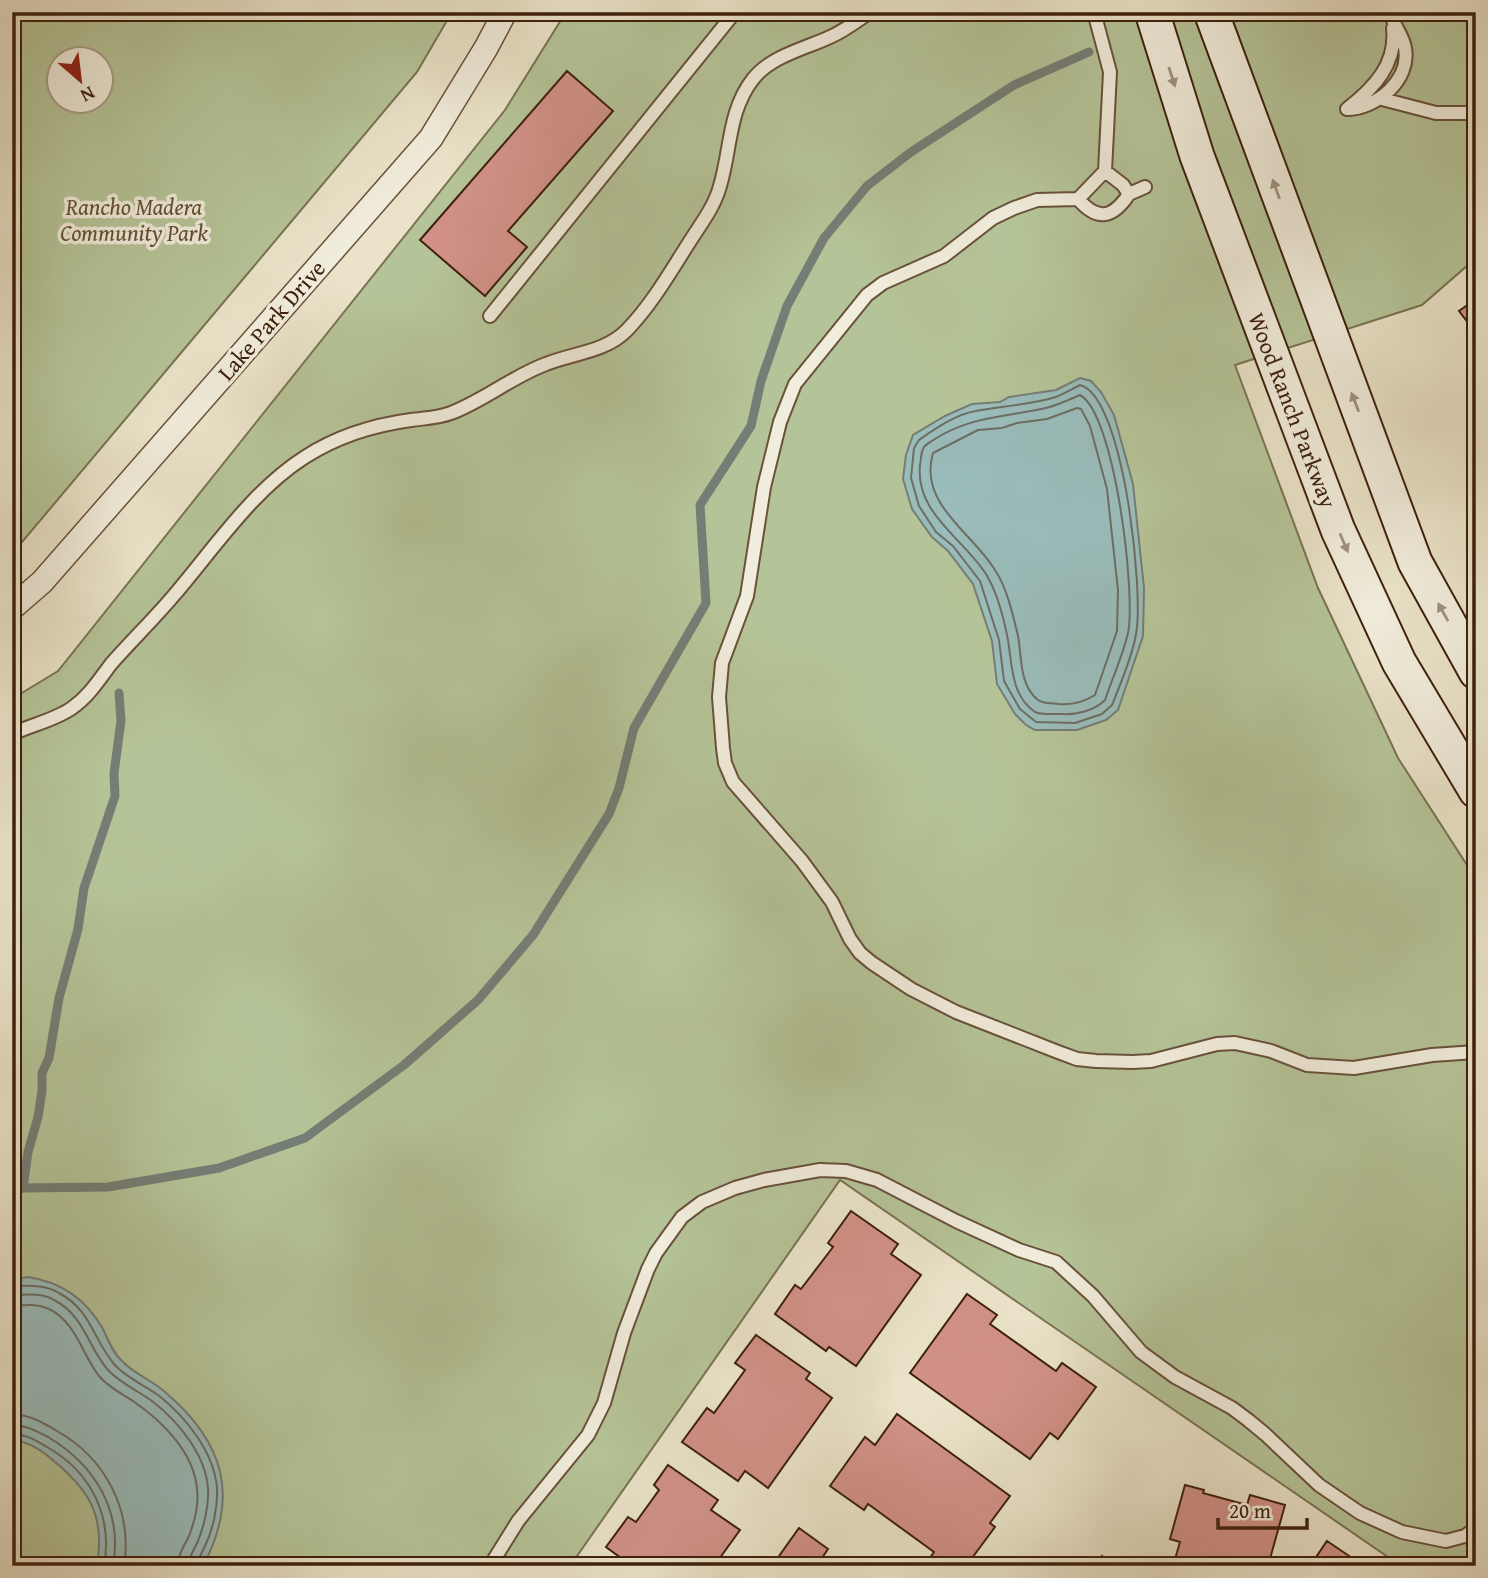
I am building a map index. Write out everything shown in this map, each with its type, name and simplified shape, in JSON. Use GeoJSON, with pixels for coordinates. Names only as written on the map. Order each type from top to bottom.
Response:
{"type":"FeatureCollection","features":[{"type":"Feature","properties":{"kind":"main road","name":"Wood Ranch Parkway"},"geometry":{"type":"LineString","coordinates":[[1152,12],[1197,156],[1338,530],[1399,662],[1471,772]]}},
{"type":"Feature","properties":{"kind":"main road"},"geometry":{"type":"LineString","coordinates":[[1211,12],[1415,562],[1476,671]]}},
{"type":"Feature","properties":{"kind":"street","name":"Lake Park Drive"},"geometry":{"type":"LineString","coordinates":[[12,608],[42,582],[431,138],[505,12]]}},
{"type":"Feature","properties":{"kind":"lane"},"geometry":{"type":"LineString","coordinates":[[490,316],[735,12]]}},
{"type":"Feature","properties":{"kind":"lane"},"geometry":{"type":"LineString","coordinates":[[12,734],[70,710],[87,695],[112,663],[153,621],[215,549],[241,514],[271,482],[306,456],[346,436],[452,412],[520,374],[594,350],[613,342],[626,332],[709,212],[720,187],[733,118],[740,99],[752,80],[765,67],[830,37],[870,12]]}},
{"type":"Feature","properties":{"kind":"lane"},"geometry":{"type":"LineString","coordinates":[[1094,12],[1110,72],[1105,171],[1078,199],[1037,200],[1014,208],[993,218],[944,256],[883,283],[867,295],[795,384],[780,422],[764,487],[747,596],[722,663],[719,697],[725,763],[733,782],[802,861],[832,902],[850,939],[872,963],[911,989],[956,1012],[1058,1052],[1077,1059],[1096,1061],[1151,1061],[1235,1042],[1271,1051],[1307,1065],[1354,1068],[1432,1055],[1476,1052]]}},
{"type":"Feature","properties":{"kind":"lane"},"geometry":{"type":"LineString","coordinates":[[1382,12],[1391,18],[1405,48],[1404,63],[1398,78],[1382,99],[1361,109],[1347,109],[1361,98],[1392,56],[1394,40],[1391,18]]}},
{"type":"Feature","properties":{"kind":"lane"},"geometry":{"type":"LineString","coordinates":[[1382,99],[1436,113],[1476,113]]}},
{"type":"Feature","properties":{"kind":"lane"},"geometry":{"type":"LineString","coordinates":[[1105,171],[1123,185],[1129,194]]}},
{"type":"Feature","properties":{"kind":"lane"},"geometry":{"type":"LineString","coordinates":[[1078,199],[1097,215],[1109,214],[1122,205],[1129,194],[1145,187]]}},
{"type":"Feature","properties":{"kind":"lane"},"geometry":{"type":"LineString","coordinates":[[490,1566],[518,1521],[588,1435],[604,1403],[624,1333],[649,1269],[656,1253],[682,1217],[702,1202],[736,1188],[820,1170],[846,1171],[877,1180],[1019,1250],[1056,1262],[1093,1296],[1141,1352],[1175,1377],[1232,1408],[1265,1434],[1319,1485],[1360,1513],[1402,1532],[1446,1541],[1465,1536],[1476,1528]]}},
{"type":"Feature","properties":{"kind":"green space","name":"Rancho Madera Community Park"},"geometry":{"type":"Polygon","coordinates":[[[12,12],[452,12],[417,72],[12,554],[12,12]]]}},
{"type":"Feature","properties":{"kind":"green space"},"geometry":{"type":"Polygon","coordinates":[[[566,12],[1476,12],[1476,258],[1422,305],[1235,365],[1318,588],[1398,758],[1476,879],[1476,1566],[1401,1566],[840,1180],[570,1566],[12,1566],[12,699],[58,671],[505,110],[566,12]]]}},
{"type":"Feature","properties":{"kind":"water"},"geometry":{"type":"Polygon","coordinates":[[[1080,378],[1091,381],[1101,392],[1114,415],[1133,484],[1144,588],[1143,636],[1118,710],[1106,720],[1077,730],[1035,730],[1015,714],[997,684],[992,641],[973,584],[948,551],[932,537],[912,509],[903,479],[906,455],[913,435],[972,404],[1000,402],[1009,397],[1056,390],[1080,378]]]}},
{"type":"Feature","properties":{"kind":"water"},"geometry":{"type":"Polygon","coordinates":[[[28,1277],[52,1283],[81,1301],[96,1318],[119,1358],[165,1392],[201,1430],[213,1451],[223,1493],[221,1516],[203,1566],[97,1566],[97,1519],[86,1495],[46,1454],[30,1445],[12,1440],[12,1280],[28,1277]]]}},
{"type":"Feature","properties":{"kind":"building"},"geometry":{"type":"Polygon","coordinates":[[[567,71],[613,111],[508,231],[527,247],[485,296],[420,240],[567,71]]]}},
{"type":"Feature","properties":{"kind":"building"},"geometry":{"type":"Polygon","coordinates":[[[1476,299],[1476,333],[1459,311],[1476,299]]]}},
{"type":"Feature","properties":{"kind":"building"},"geometry":{"type":"Polygon","coordinates":[[[851,1211],[898,1244],[891,1254],[921,1275],[856,1366],[829,1347],[826,1351],[775,1314],[795,1285],[801,1289],[833,1247],[828,1243],[851,1211]]]}},
{"type":"Feature","properties":{"kind":"building"},"geometry":{"type":"Polygon","coordinates":[[[967,1294],[997,1315],[990,1324],[1056,1371],[1062,1363],[1096,1387],[1058,1439],[1050,1433],[1030,1459],[910,1373],[967,1294]]]}},
{"type":"Feature","properties":{"kind":"building"},"geometry":{"type":"Polygon","coordinates":[[[756,1335],[810,1373],[806,1379],[832,1398],[768,1488],[745,1471],[738,1481],[682,1442],[707,1408],[714,1413],[745,1370],[735,1363],[756,1335]]]}},
{"type":"Feature","properties":{"kind":"building"},"geometry":{"type":"Polygon","coordinates":[[[897,1414],[1010,1496],[990,1523],[995,1527],[966,1566],[941,1566],[930,1558],[934,1552],[868,1504],[864,1510],[830,1486],[865,1437],[875,1445],[897,1414]]]}},
{"type":"Feature","properties":{"kind":"building"},"geometry":{"type":"Polygon","coordinates":[[[668,1465],[718,1500],[711,1510],[740,1530],[714,1566],[632,1566],[606,1547],[628,1517],[636,1522],[659,1490],[654,1485],[668,1465]]]}},
{"type":"Feature","properties":{"kind":"building"},"geometry":{"type":"Polygon","coordinates":[[[1185,1485],[1247,1505],[1250,1495],[1285,1505],[1268,1566],[1173,1566],[1180,1542],[1170,1539],[1185,1485]]]}},
{"type":"Feature","properties":{"kind":"building"},"geometry":{"type":"Polygon","coordinates":[[[799,1528],[828,1549],[822,1558],[832,1566],[772,1566],[799,1528]]]}},
{"type":"Feature","properties":{"kind":"building"},"geometry":{"type":"Polygon","coordinates":[[[1327,1541],[1361,1564],[1360,1566],[1310,1566],[1327,1541]]]}},
{"type":"Feature","properties":{"kind":"building"},"geometry":{"type":"Polygon","coordinates":[[[1102,1556],[1115,1566],[1095,1566],[1102,1556]]]}},
{"type":"Feature","properties":{"kind":"waterway"},"geometry":{"type":"LineString","coordinates":[[12,1192],[23,1188],[108,1187],[219,1168],[305,1138],[404,1065],[478,1000],[533,935],[609,814],[619,788],[634,728],[706,603],[700,505],[751,426],[761,381],[787,306],[824,238],[867,186],[911,152],[1014,85],[1089,52]]}},
{"type":"Feature","properties":{"kind":"waterway"},"geometry":{"type":"LineString","coordinates":[[23,1188],[28,1152],[38,1117],[42,1073],[49,1058],[59,998],[78,929],[84,888],[115,796],[114,773],[121,721],[119,693]]}}]}
